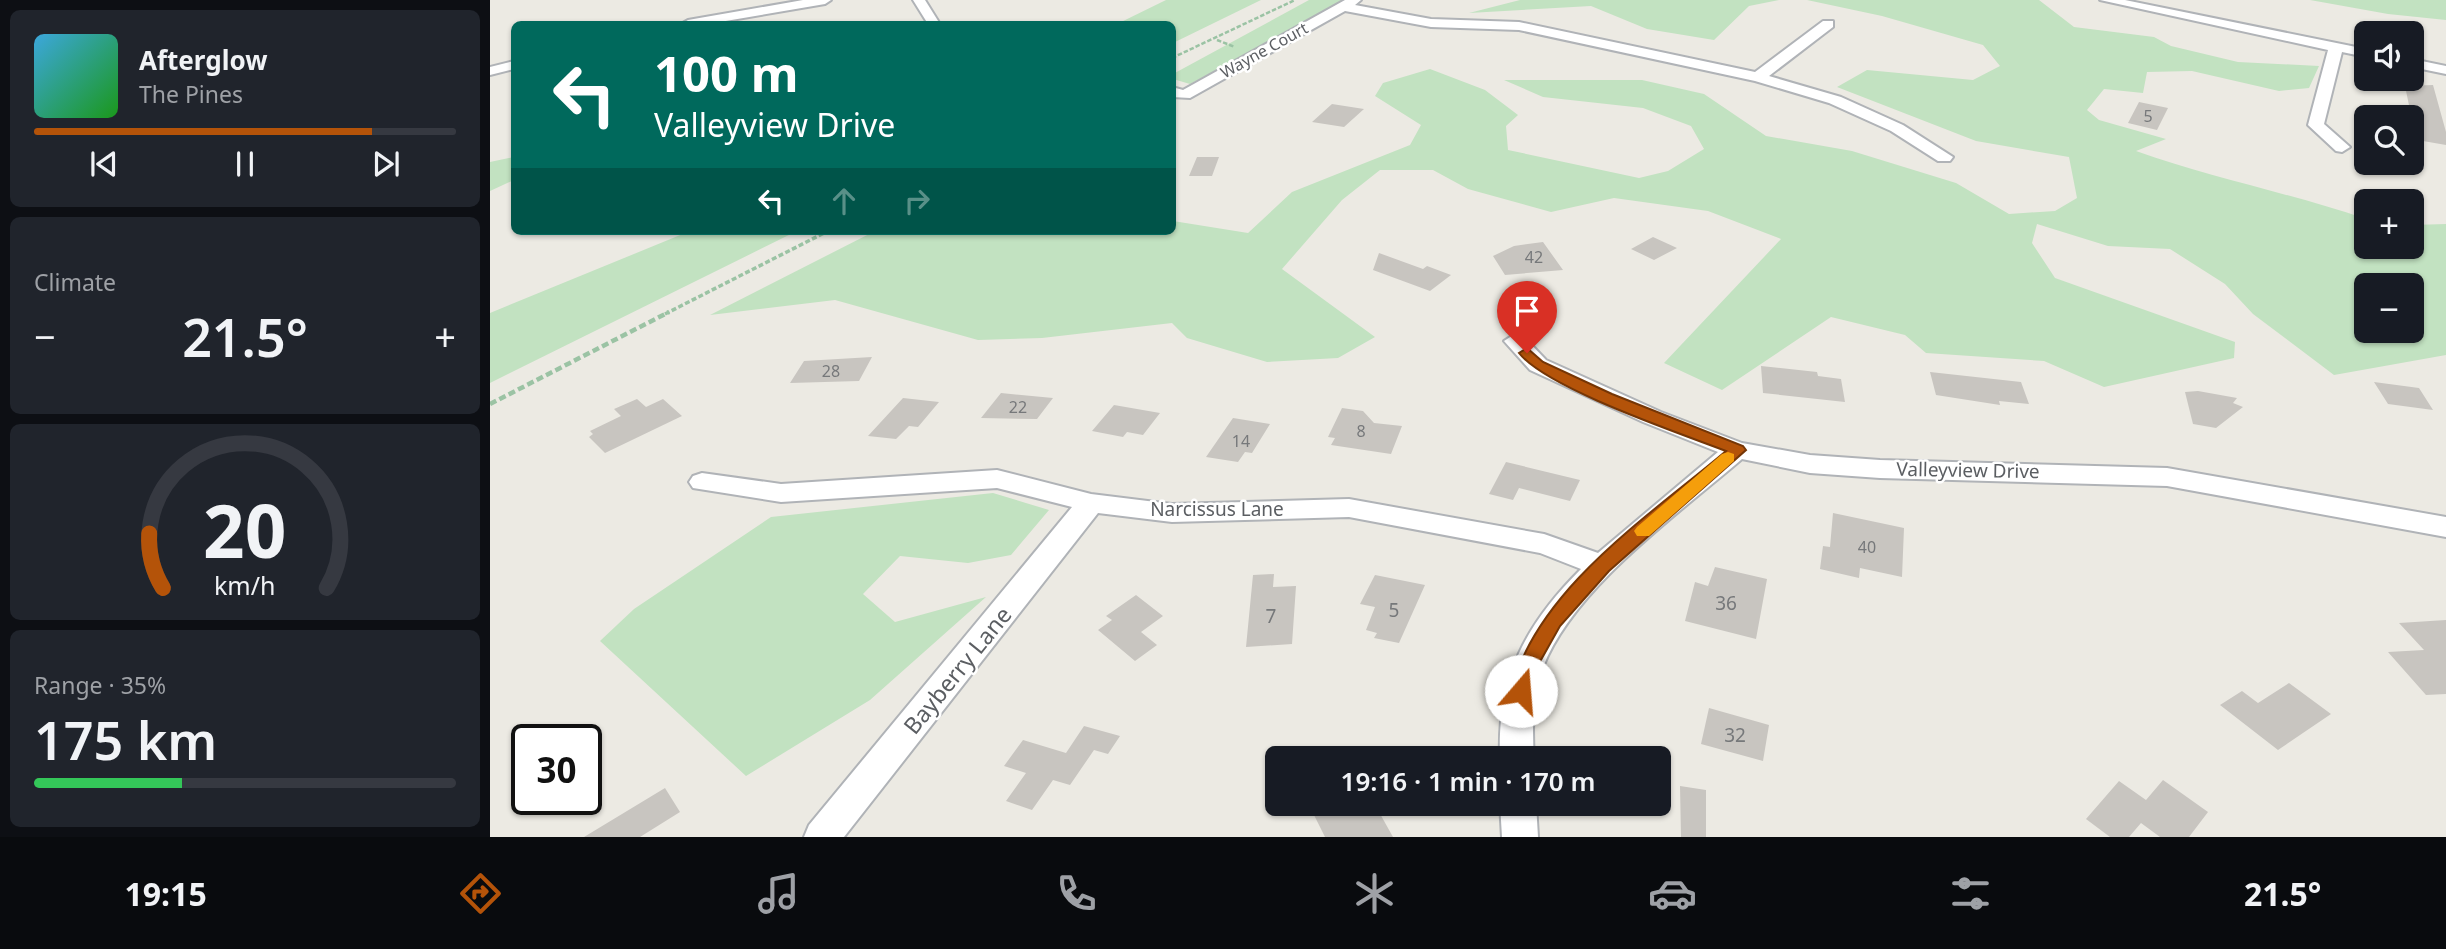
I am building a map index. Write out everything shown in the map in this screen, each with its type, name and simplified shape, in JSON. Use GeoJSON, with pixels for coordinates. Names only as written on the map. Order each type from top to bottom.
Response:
{"type":"FeatureCollection","features":[{"type":"Feature","properties":{"kind":"street"},"geometry":{"type":"LineString","coordinates":[[700,21],[767,5],[825,0]]}},
{"type":"Feature","properties":{"kind":"street"},"geometry":{"type":"LineString","coordinates":[[919,0],[932,21]]}},
{"type":"Feature","properties":{"kind":"street"},"geometry":{"type":"LineString","coordinates":[[2106,0],[2354,51]]}},
{"type":"Feature","properties":{"kind":"street"},"geometry":{"type":"LineString","coordinates":[[1349,3],[1431,23],[1519,26],[1758,77],[1835,100],[1897,128],[1944,157]]}},
{"type":"Feature","properties":{"kind":"street","name":"Wayne Court"},"geometry":{"type":"LineString","coordinates":[[1176,93],[1185,95],[1349,3]]}},
{"type":"Feature","properties":{"kind":"street"},"geometry":{"type":"LineString","coordinates":[[1758,77],[1828,24]]}},
{"type":"Feature","properties":{"kind":"street"},"geometry":{"type":"LineString","coordinates":[[2336,47],[2316,125],[2342,147]]}},
{"type":"Feature","properties":{"kind":"street"},"geometry":{"type":"LineString","coordinates":[[2424,65],[2446,69]]}},
{"type":"Feature","properties":{"kind":"street"},"geometry":{"type":"LineString","coordinates":[[490,71],[511,66]]}},
{"type":"Feature","properties":{"kind":"street","name":"Valleyview Drive"},"geometry":{"type":"LineString","coordinates":[[1516,341],[1538,365],[1652,417],[1737,450],[1810,464],[1880,469],[2167,477],[2446,527]]}},
{"type":"Feature","properties":{"kind":"street"},"geometry":{"type":"LineString","coordinates":[[1516,746],[1515,715],[1527,666],[1553,621],[1603,566],[1737,450]]}},
{"type":"Feature","properties":{"kind":"street","name":"Narcissus Lane"},"geometry":{"type":"LineString","coordinates":[[702,481],[781,493],[996,479],[1091,503],[1172,513],[1349,508],[1544,544],[1603,566]]}},
{"type":"Feature","properties":{"kind":"street","name":"Bayberry Lane"},"geometry":{"type":"LineString","coordinates":[[822,837],[1091,503]]}},
{"type":"Feature","properties":{"kind":"street"},"geometry":{"type":"LineString","coordinates":[[1519,816],[1520,837]]}},
{"type":"Feature","properties":{"kind":"path"},"geometry":{"type":"LineString","coordinates":[[1176,56],[1295,0]]}},
{"type":"Feature","properties":{"kind":"path"},"geometry":{"type":"LineString","coordinates":[[490,404],[820,235]]}},
{"type":"Feature","properties":{"kind":"green space"},"geometry":{"type":"Polygon","coordinates":[[[1166,0],[1261,0],[1176,42],[1176,21],[1123,21],[1166,0]]]}},
{"type":"Feature","properties":{"kind":"green space"},"geometry":{"type":"Polygon","coordinates":[[[1309,0],[1348,0],[1190,84],[1176,80],[1176,72],[1309,0]]]}},
{"type":"Feature","properties":{"kind":"green space"},"geometry":{"type":"Polygon","coordinates":[[[1520,0],[1779,0],[1749,6],[1714,40],[1647,29],[1591,6],[1469,13],[1520,0]]]}},
{"type":"Feature","properties":{"kind":"green space"},"geometry":{"type":"Polygon","coordinates":[[[1807,0],[2039,0],[2074,27],[2154,37],[2171,46],[2238,62],[2319,66],[2309,88],[2279,91],[2192,71],[2147,72],[2143,93],[2104,89],[2087,110],[2099,120],[2166,139],[2136,151],[2354,215],[2354,259],[2424,259],[2424,225],[2446,224],[2446,355],[2334,375],[2253,314],[2225,284],[2170,249],[2108,246],[2037,224],[2032,243],[2055,278],[2235,342],[2234,358],[2104,387],[2044,361],[1926,353],[1905,335],[1831,317],[1722,390],[1664,363],[1781,239],[1708,211],[1614,198],[1551,212],[1468,189],[1433,170],[1380,170],[1342,200],[1282,269],[1375,337],[1338,358],[1267,362],[1187,338],[1172,323],[1042,338],[978,340],[835,300],[710,315],[867,235],[1176,235],[1176,221],[1248,233],[1292,192],[1410,145],[1421,125],[1375,96],[1383,83],[1430,69],[1485,90],[1518,115],[1506,126],[1508,150],[1639,178],[1668,171],[1704,149],[1691,126],[1643,108],[1543,97],[1504,80],[1642,80],[1704,94],[1766,136],[1852,151],[1956,183],[2009,214],[2055,211],[2077,198],[2069,157],[1976,141],[1837,87],[1867,70],[1973,80],[2000,66],[1983,45],[1882,16],[1807,0]]]}},
{"type":"Feature","properties":{"kind":"green space"},"geometry":{"type":"Polygon","coordinates":[[[2310,0],[2446,0],[2446,20],[2388,14],[2310,0]]]}},
{"type":"Feature","properties":{"kind":"green space"},"geometry":{"type":"Polygon","coordinates":[[[511,158],[511,181],[490,191],[490,162],[511,158]]]}},
{"type":"Feature","properties":{"kind":"green space"},"geometry":{"type":"Polygon","coordinates":[[[680,235],[789,235],[490,383],[490,313],[680,235]]]}},
{"type":"Feature","properties":{"kind":"green space"},"geometry":{"type":"Polygon","coordinates":[[[993,493],[1049,510],[1011,555],[968,563],[900,556],[863,594],[895,622],[986,597],[870,700],[746,776],[600,641],[634,609],[771,517],[993,493]]]}},
{"type":"Feature","properties":{"kind":"building"},"geometry":{"type":"Polygon","coordinates":[[[2424,85],[2433,85],[2446,132],[2446,145],[2424,141],[2424,105],[2409,105],[2406,91],[2424,91],[2424,85]]]}},
{"type":"Feature","properties":{"kind":"building"},"geometry":{"type":"Polygon","coordinates":[[[2139,102],[2168,108],[2157,130],[2128,123],[2139,102]]]}},
{"type":"Feature","properties":{"kind":"building"},"geometry":{"type":"Polygon","coordinates":[[[1332,104],[1364,109],[1344,127],[1312,122],[1332,104]]]}},
{"type":"Feature","properties":{"kind":"building"},"geometry":{"type":"Polygon","coordinates":[[[1197,157],[1219,157],[1212,176],[1189,176],[1197,157]]]}},
{"type":"Feature","properties":{"kind":"building"},"geometry":{"type":"Polygon","coordinates":[[[1653,237],[1677,248],[1654,260],[1631,249],[1653,237]]]}},
{"type":"Feature","properties":{"kind":"building"},"geometry":{"type":"Polygon","coordinates":[[[1543,242],[1563,270],[1505,275],[1493,256],[1514,246],[1543,242]]]}},
{"type":"Feature","properties":{"kind":"building"},"geometry":{"type":"Polygon","coordinates":[[[1379,253],[1423,269],[1427,266],[1451,275],[1430,291],[1373,270],[1379,253]]]}},
{"type":"Feature","properties":{"kind":"building"},"geometry":{"type":"Polygon","coordinates":[[[872,357],[859,381],[790,383],[804,361],[872,357]]]}},
{"type":"Feature","properties":{"kind":"building"},"geometry":{"type":"Polygon","coordinates":[[[1761,366],[1817,372],[1818,376],[1841,379],[1845,402],[1763,393],[1761,366]]]}},
{"type":"Feature","properties":{"kind":"building"},"geometry":{"type":"Polygon","coordinates":[[[1930,372],[2021,382],[2029,404],[1999,401],[2000,405],[1936,395],[1930,372]]]}},
{"type":"Feature","properties":{"kind":"building"},"geometry":{"type":"Polygon","coordinates":[[[2374,382],[2419,388],[2433,410],[2388,404],[2374,382]]]}},
{"type":"Feature","properties":{"kind":"building"},"geometry":{"type":"Polygon","coordinates":[[[2198,391],[2237,398],[2233,403],[2243,407],[2216,428],[2193,424],[2185,392],[2198,391]]]}},
{"type":"Feature","properties":{"kind":"building"},"geometry":{"type":"Polygon","coordinates":[[[1001,393],[1053,398],[1037,419],[981,418],[1001,393]]]}},
{"type":"Feature","properties":{"kind":"building"},"geometry":{"type":"Polygon","coordinates":[[[903,398],[939,402],[918,427],[909,426],[896,439],[868,436],[903,398]]]}},
{"type":"Feature","properties":{"kind":"building"},"geometry":{"type":"Polygon","coordinates":[[[637,399],[646,407],[663,399],[682,416],[605,453],[589,437],[593,434],[590,431],[621,416],[614,409],[637,399]]]}},
{"type":"Feature","properties":{"kind":"building"},"geometry":{"type":"Polygon","coordinates":[[[1114,405],[1160,413],[1143,435],[1127,432],[1123,437],[1092,431],[1114,405]]]}},
{"type":"Feature","properties":{"kind":"building"},"geometry":{"type":"Polygon","coordinates":[[[1342,408],[1363,411],[1374,423],[1402,426],[1391,454],[1331,445],[1335,438],[1328,437],[1342,408]]]}},
{"type":"Feature","properties":{"kind":"building"},"geometry":{"type":"Polygon","coordinates":[[[1233,418],[1270,424],[1252,453],[1245,452],[1238,462],[1206,457],[1233,418]]]}},
{"type":"Feature","properties":{"kind":"building"},"geometry":{"type":"Polygon","coordinates":[[[1506,462],[1580,480],[1570,501],[1519,488],[1513,500],[1489,494],[1506,462]]]}},
{"type":"Feature","properties":{"kind":"building"},"geometry":{"type":"Polygon","coordinates":[[[1833,513],[1904,528],[1902,577],[1860,568],[1859,578],[1820,569],[1823,546],[1830,547],[1833,513]]]}},
{"type":"Feature","properties":{"kind":"building"},"geometry":{"type":"Polygon","coordinates":[[[1715,567],[1767,579],[1756,639],[1685,621],[1695,582],[1708,586],[1715,567]]]}},
{"type":"Feature","properties":{"kind":"building"},"geometry":{"type":"Polygon","coordinates":[[[1274,574],[1273,587],[1296,586],[1292,644],[1246,647],[1253,575],[1274,574]]]}},
{"type":"Feature","properties":{"kind":"building"},"geometry":{"type":"Polygon","coordinates":[[[1375,575],[1425,585],[1399,643],[1374,638],[1377,633],[1366,630],[1375,607],[1360,604],[1375,575]]]}},
{"type":"Feature","properties":{"kind":"building"},"geometry":{"type":"Polygon","coordinates":[[[1136,595],[1163,616],[1141,632],[1157,645],[1135,661],[1098,630],[1112,620],[1106,616],[1136,595]]]}},
{"type":"Feature","properties":{"kind":"building"},"geometry":{"type":"Polygon","coordinates":[[[2446,620],[2446,694],[2426,695],[2388,652],[2424,650],[2399,623],[2446,620]]]}},
{"type":"Feature","properties":{"kind":"building"},"geometry":{"type":"Polygon","coordinates":[[[2289,683],[2331,714],[2278,750],[2220,705],[2242,691],[2258,703],[2289,683]]]}},
{"type":"Feature","properties":{"kind":"building"},"geometry":{"type":"Polygon","coordinates":[[[1709,708],[1769,725],[1763,761],[1701,744],[1709,708]]]}},
{"type":"Feature","properties":{"kind":"building"},"geometry":{"type":"Polygon","coordinates":[[[1084,726],[1120,736],[1108,754],[1094,750],[1070,785],[1053,780],[1032,810],[1006,801],[1026,773],[1004,766],[1023,740],[1066,753],[1084,726]]]}},
{"type":"Feature","properties":{"kind":"building"},"geometry":{"type":"Polygon","coordinates":[[[2163,780],[2208,812],[2189,837],[2160,837],[2141,823],[2129,837],[2110,837],[2086,819],[2119,781],[2146,800],[2163,780]]]}},
{"type":"Feature","properties":{"kind":"building"},"geometry":{"type":"Polygon","coordinates":[[[1680,786],[1706,790],[1706,837],[1681,837],[1680,786]]]}},
{"type":"Feature","properties":{"kind":"building"},"geometry":{"type":"Polygon","coordinates":[[[665,788],[680,812],[640,837],[584,837],[665,788]]]}},
{"type":"Feature","properties":{"kind":"building"},"geometry":{"type":"Polygon","coordinates":[[[1314,816],[1381,816],[1393,837],[1325,837],[1314,816]]]}},
{"type":"Feature","properties":{"kind":"slow traffic"},"geometry":{"type":"LineString","coordinates":[[1643,531],[1728,458]]}},
{"type":"Feature","properties":{"kind":"route"},"geometry":{"type":"LineString","coordinates":[[1521,691],[1527,666],[1553,621],[1603,566],[1737,450],[1606,397],[1538,365],[1527,353]]}}]}
